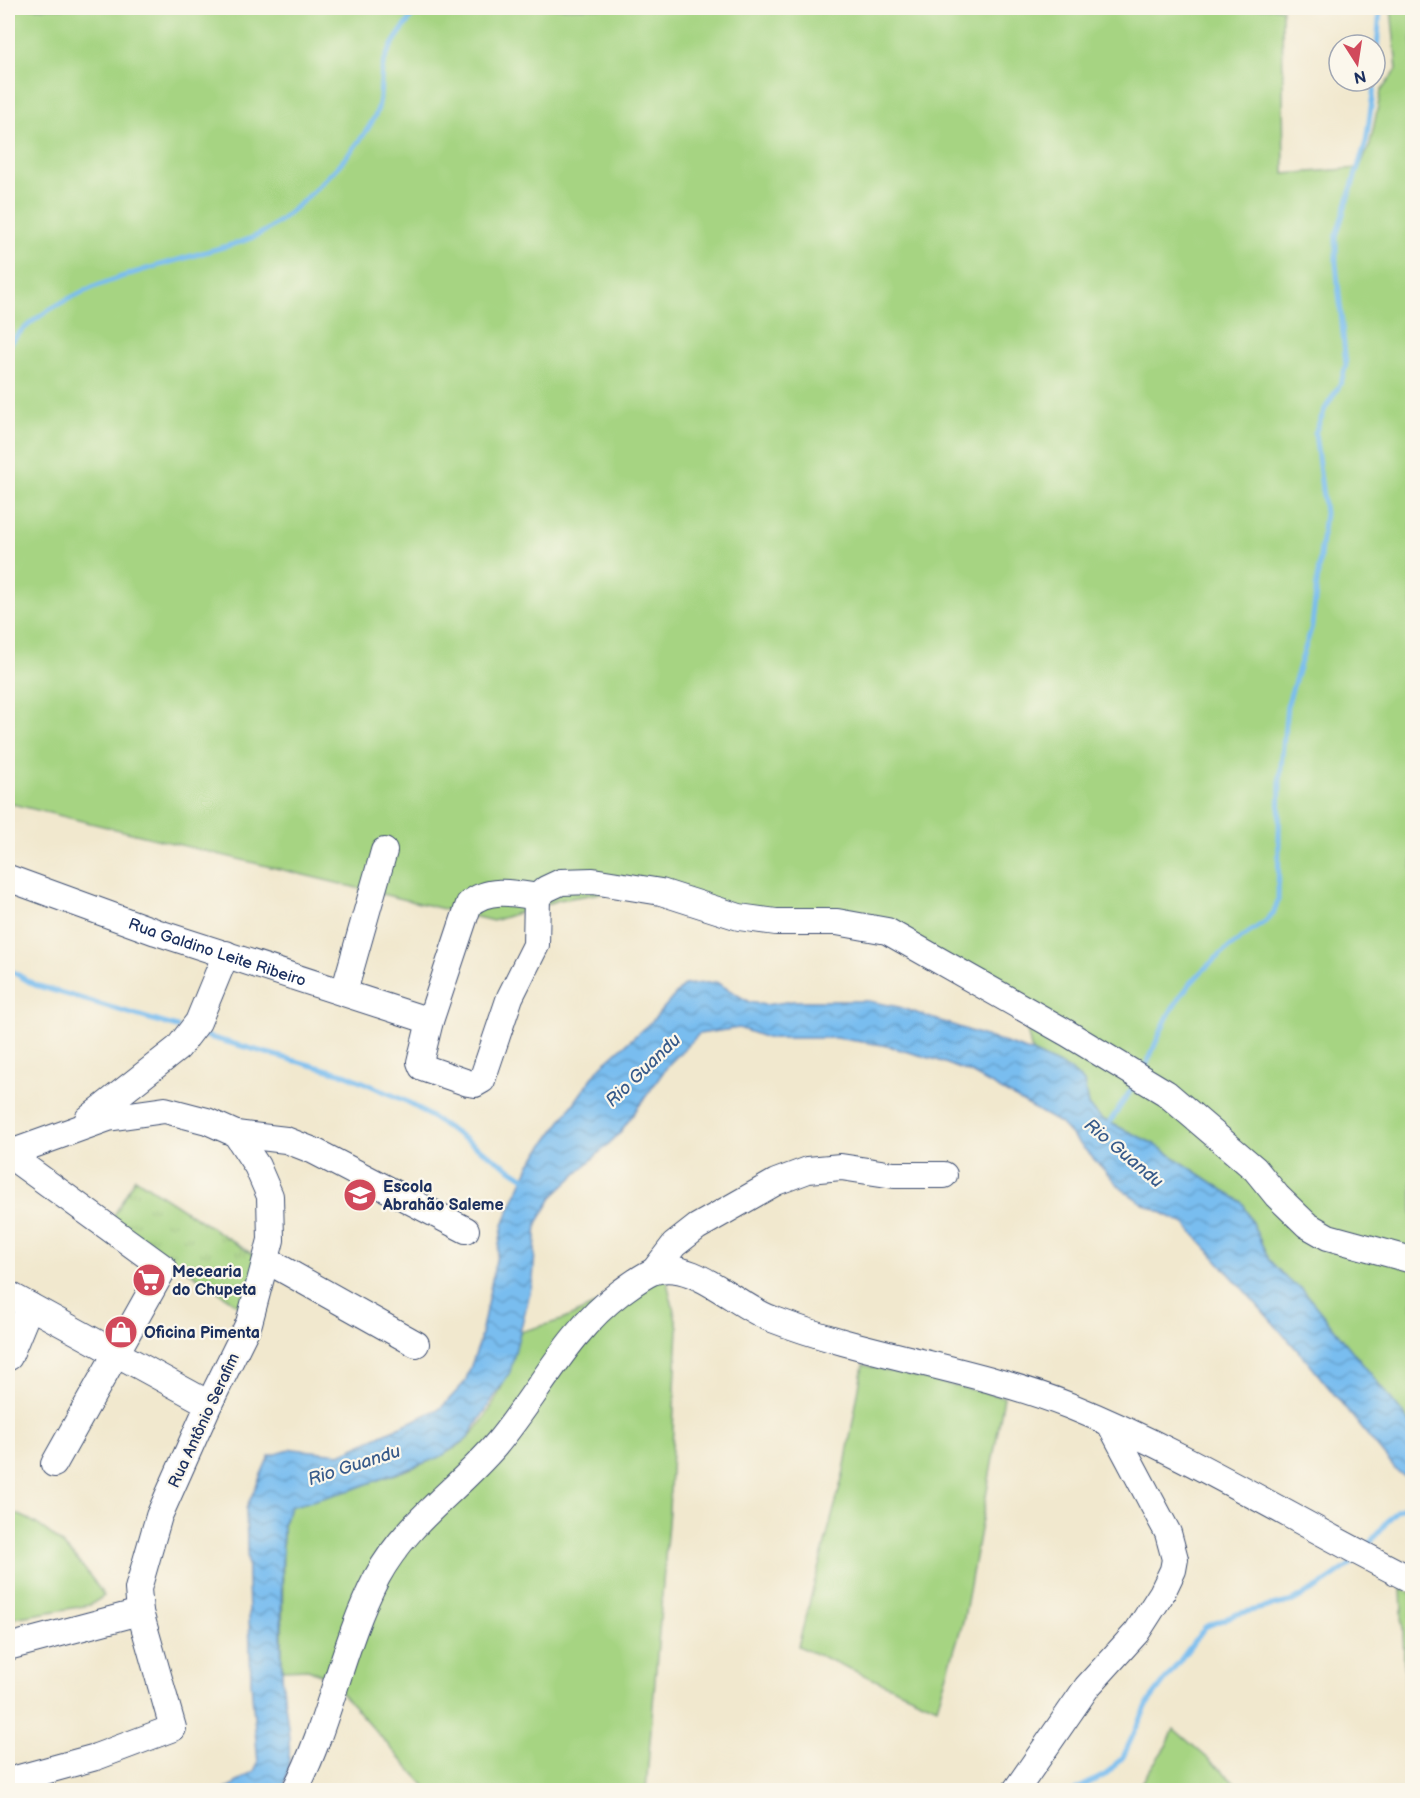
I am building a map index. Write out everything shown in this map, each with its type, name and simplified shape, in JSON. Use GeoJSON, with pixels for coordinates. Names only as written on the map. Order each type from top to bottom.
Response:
{"type":"FeatureCollection","features":[{"type":"Feature","properties":{"kind":"street"},"geometry":{"type":"LineString","coordinates":[[344,992],[384,852]]}},
{"type":"Feature","properties":{"kind":"street","name":"Rua Galdino Leite Ribeiro"},"geometry":{"type":"LineString","coordinates":[[8,878],[226,954],[430,1021]]}},
{"type":"Feature","properties":{"kind":"street"},"geometry":{"type":"LineString","coordinates":[[537,897],[536,945],[510,997],[480,1082],[468,1083],[422,1067],[420,1059],[430,1021],[470,904],[478,897],[492,893],[537,897],[546,889],[575,880],[642,888],[753,919],[776,922],[837,922],[887,931],[1067,1033],[1166,1094],[1255,1169],[1307,1226],[1328,1237],[1413,1260]]}},
{"type":"Feature","properties":{"kind":"street"},"geometry":{"type":"LineString","coordinates":[[73,1130],[178,1048],[198,1022],[226,954]]}},
{"type":"Feature","properties":{"kind":"street"},"geometry":{"type":"LineString","coordinates":[[8,1155],[108,1118],[165,1110],[207,1121],[236,1134],[286,1140],[315,1151],[466,1230]]}},
{"type":"Feature","properties":{"kind":"street","name":"Rua Antônio Serafim"},"geometry":{"type":"LineString","coordinates":[[8,1780],[96,1757],[165,1734],[174,1727],[140,1612],[138,1589],[159,1516],[209,1404],[249,1323],[268,1261],[272,1224],[270,1196],[257,1166],[236,1134]]}},
{"type":"Feature","properties":{"kind":"street"},"geometry":{"type":"LineString","coordinates":[[8,1155],[164,1268],[54,1464]]}},
{"type":"Feature","properties":{"kind":"street"},"geometry":{"type":"LineString","coordinates":[[295,1791],[309,1761],[372,1588],[399,1542],[497,1443],[586,1323],[619,1294],[654,1271],[674,1245],[697,1227],[776,1182],[808,1170],[841,1167],[894,1175],[945,1176]]}},
{"type":"Feature","properties":{"kind":"street"},"geometry":{"type":"LineString","coordinates":[[268,1261],[416,1344]]}},
{"type":"Feature","properties":{"kind":"street"},"geometry":{"type":"LineString","coordinates":[[654,1271],[680,1269],[768,1318],[1036,1394],[1110,1424],[1257,1497],[1413,1580]]}},
{"type":"Feature","properties":{"kind":"street"},"geometry":{"type":"LineString","coordinates":[[8,1294],[209,1404]]}},
{"type":"Feature","properties":{"kind":"street"},"geometry":{"type":"LineString","coordinates":[[9,1357],[30,1306]]}},
{"type":"Feature","properties":{"kind":"street"},"geometry":{"type":"LineString","coordinates":[[1016,1791],[1087,1687],[1137,1632],[1162,1593],[1173,1570],[1175,1559],[1168,1533],[1110,1424]]}},
{"type":"Feature","properties":{"kind":"street"},"geometry":{"type":"LineString","coordinates":[[8,1647],[140,1612]]}},
{"type":"Feature","properties":{"kind":"green space"},"geometry":{"type":"Polygon","coordinates":[[[8,8],[1282,8],[1284,174],[1359,168],[1370,145],[1381,93],[1387,93],[1387,83],[1397,69],[1391,8],[1412,8],[1412,1425],[1302,1289],[1289,1281],[1269,1260],[1243,1203],[1154,1144],[1102,1119],[1088,1106],[1084,1082],[1070,1070],[1032,1052],[1022,1009],[876,926],[607,892],[559,900],[493,921],[8,803],[8,8]]]}},
{"type":"Feature","properties":{"kind":"green space"},"geometry":{"type":"Polygon","coordinates":[[[135,1178],[260,1259],[245,1310],[112,1219],[135,1178]]]}},
{"type":"Feature","properties":{"kind":"green space"},"geometry":{"type":"Polygon","coordinates":[[[666,1252],[668,1286],[678,1328],[669,1510],[646,1790],[424,1790],[426,1787],[327,1677],[308,1669],[282,1670],[283,1525],[290,1507],[410,1469],[454,1449],[478,1427],[495,1401],[507,1374],[520,1332],[562,1320],[597,1304],[666,1252]]]}},
{"type":"Feature","properties":{"kind":"green space"},"geometry":{"type":"Polygon","coordinates":[[[863,1365],[1004,1397],[964,1618],[937,1707],[798,1646],[844,1471],[863,1365]]]}},
{"type":"Feature","properties":{"kind":"green space"},"geometry":{"type":"Polygon","coordinates":[[[8,1511],[37,1524],[63,1545],[75,1557],[104,1596],[90,1605],[8,1619],[8,1511]]]}},
{"type":"Feature","properties":{"kind":"green space"},"geometry":{"type":"Polygon","coordinates":[[[1401,1589],[1412,1593],[1412,1790],[1410,1790],[1401,1589]]]}},
{"type":"Feature","properties":{"kind":"green space"},"geometry":{"type":"Polygon","coordinates":[[[1174,1729],[1244,1790],[1136,1790],[1168,1743],[1174,1729]]]}},
{"type":"Feature","properties":{"kind":"water","name":"Rio Guandu"},"geometry":{"type":"Polygon","coordinates":[[[716,982],[749,1002],[765,1005],[793,1001],[868,1001],[899,1007],[1032,1052],[1070,1070],[1084,1082],[1088,1106],[1102,1119],[1154,1144],[1243,1203],[1269,1260],[1289,1281],[1302,1289],[1412,1425],[1412,1483],[1395,1469],[1308,1362],[1185,1224],[1142,1203],[1122,1189],[1060,1123],[971,1073],[937,1060],[883,1045],[836,1038],[767,1038],[739,1028],[699,1034],[669,1064],[619,1134],[553,1196],[537,1223],[533,1280],[510,1372],[467,1439],[440,1457],[351,1490],[290,1507],[283,1525],[281,1599],[282,1673],[289,1746],[287,1775],[283,1790],[225,1790],[254,1771],[258,1763],[251,1683],[246,1509],[269,1456],[293,1449],[340,1454],[441,1408],[465,1382],[479,1344],[503,1225],[530,1164],[600,1067],[653,1020],[684,985],[716,982]]]}},
{"type":"Feature","properties":{"kind":"waterway"},"geometry":{"type":"LineString","coordinates":[[8,345],[27,326],[72,297],[123,276],[246,240],[262,233],[283,218],[313,192],[343,161],[367,130],[377,110],[385,58],[417,8]]}},
{"type":"Feature","properties":{"kind":"waterway"},"geometry":{"type":"LineString","coordinates":[[1378,33],[1380,8]]}},
{"type":"Feature","properties":{"kind":"waterway"},"geometry":{"type":"LineString","coordinates":[[1145,1068],[1164,1023],[1191,983],[1214,960],[1266,921],[1274,912],[1278,900],[1280,777],[1287,706],[1312,626],[1325,513],[1315,433],[1325,409],[1341,383],[1346,365],[1336,263],[1336,236],[1366,142],[1373,93]]}},
{"type":"Feature","properties":{"kind":"waterway"},"geometry":{"type":"LineString","coordinates":[[8,969],[35,985],[177,1027]]}},
{"type":"Feature","properties":{"kind":"waterway"},"geometry":{"type":"LineString","coordinates":[[205,1036],[347,1075],[408,1102],[529,1181]]}},
{"type":"Feature","properties":{"kind":"waterway","name":"Rio Guandu"},"geometry":{"type":"LineString","coordinates":[[1105,1129],[1131,1090]]}},
{"type":"Feature","properties":{"kind":"waterway"},"geometry":{"type":"LineString","coordinates":[[1367,1546],[1396,1511],[1412,1504]]}},
{"type":"Feature","properties":{"kind":"waterway"},"geometry":{"type":"LineString","coordinates":[[1075,1790],[1105,1775],[1123,1757],[1148,1703],[1205,1627],[1237,1614],[1293,1601],[1320,1586],[1351,1564]]}},
{"type":"Feature","properties":{"kind":"place","name":"Escola Abrahão Saleme"},"geometry":{"type":"Point","coordinates":[360,1195]}},
{"type":"Feature","properties":{"kind":"place","name":"Mecearia do Chupeta"},"geometry":{"type":"Point","coordinates":[149,1280]}},
{"type":"Feature","properties":{"kind":"place","name":"Oficina Pimenta"},"geometry":{"type":"Point","coordinates":[121,1332]}}]}
